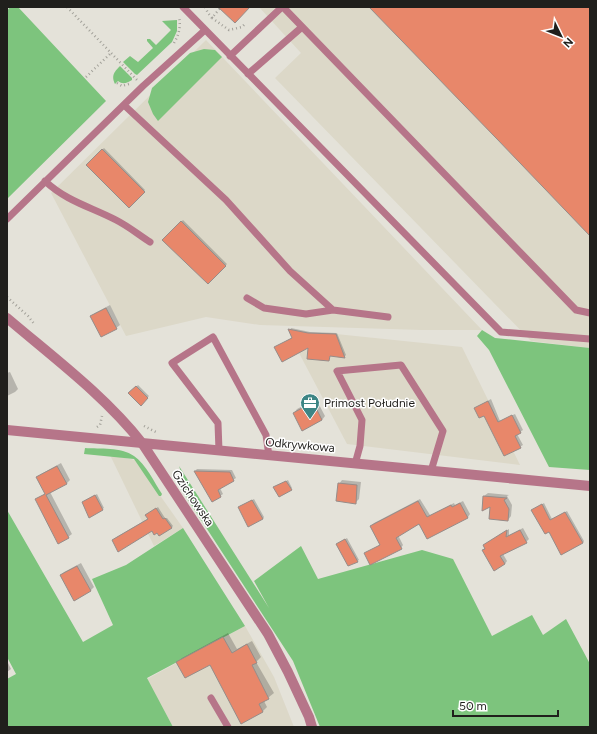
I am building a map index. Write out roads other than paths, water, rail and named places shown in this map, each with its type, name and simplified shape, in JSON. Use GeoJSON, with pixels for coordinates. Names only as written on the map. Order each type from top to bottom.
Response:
{"type":"FeatureCollection","features":[{"type":"Feature","properties":{"kind":"street","name":"Gzichowska"},"geometry":{"type":"LineString","coordinates":[[7,318],[95,393],[128,426],[142,443],[268,634],[288,672],[312,727]]}},
{"type":"Feature","properties":{"kind":"street","name":"Odkrywkowa"},"geometry":{"type":"LineString","coordinates":[[7,430],[590,486]]}},
{"type":"Feature","properties":{"kind":"lane"},"geometry":{"type":"LineString","coordinates":[[183,7],[501,332],[590,339]]}},
{"type":"Feature","properties":{"kind":"lane"},"geometry":{"type":"LineString","coordinates":[[230,56],[283,7],[576,310],[590,313]]}},
{"type":"Feature","properties":{"kind":"lane"},"geometry":{"type":"LineString","coordinates":[[248,74],[302,27]]}},
{"type":"Feature","properties":{"kind":"lane"},"geometry":{"type":"LineString","coordinates":[[7,219],[124,104],[205,30]]}},
{"type":"Feature","properties":{"kind":"lane"},"geometry":{"type":"LineString","coordinates":[[124,104],[226,200],[290,271],[333,310]]}},
{"type":"Feature","properties":{"kind":"lane"},"geometry":{"type":"LineString","coordinates":[[46,181],[52,188],[70,200],[116,220],[150,242]]}},
{"type":"Feature","properties":{"kind":"lane"},"geometry":{"type":"LineString","coordinates":[[247,298],[264,308],[306,314],[333,310],[388,317]]}},
{"type":"Feature","properties":{"kind":"lane"},"geometry":{"type":"LineString","coordinates":[[219,451],[218,423],[172,363],[213,337],[266,435],[270,456]]}},
{"type":"Feature","properties":{"kind":"lane"},"geometry":{"type":"LineString","coordinates":[[355,464],[360,446],[362,420],[337,371],[401,365],[443,430],[431,471]]}},
{"type":"Feature","properties":{"kind":"lane"},"geometry":{"type":"LineString","coordinates":[[210,698],[228,727]]}},
{"type":"Feature","properties":{"kind":"place","name":"Primost Południe"},"geometry":{"type":"Point","coordinates":[310,420]}}]}
